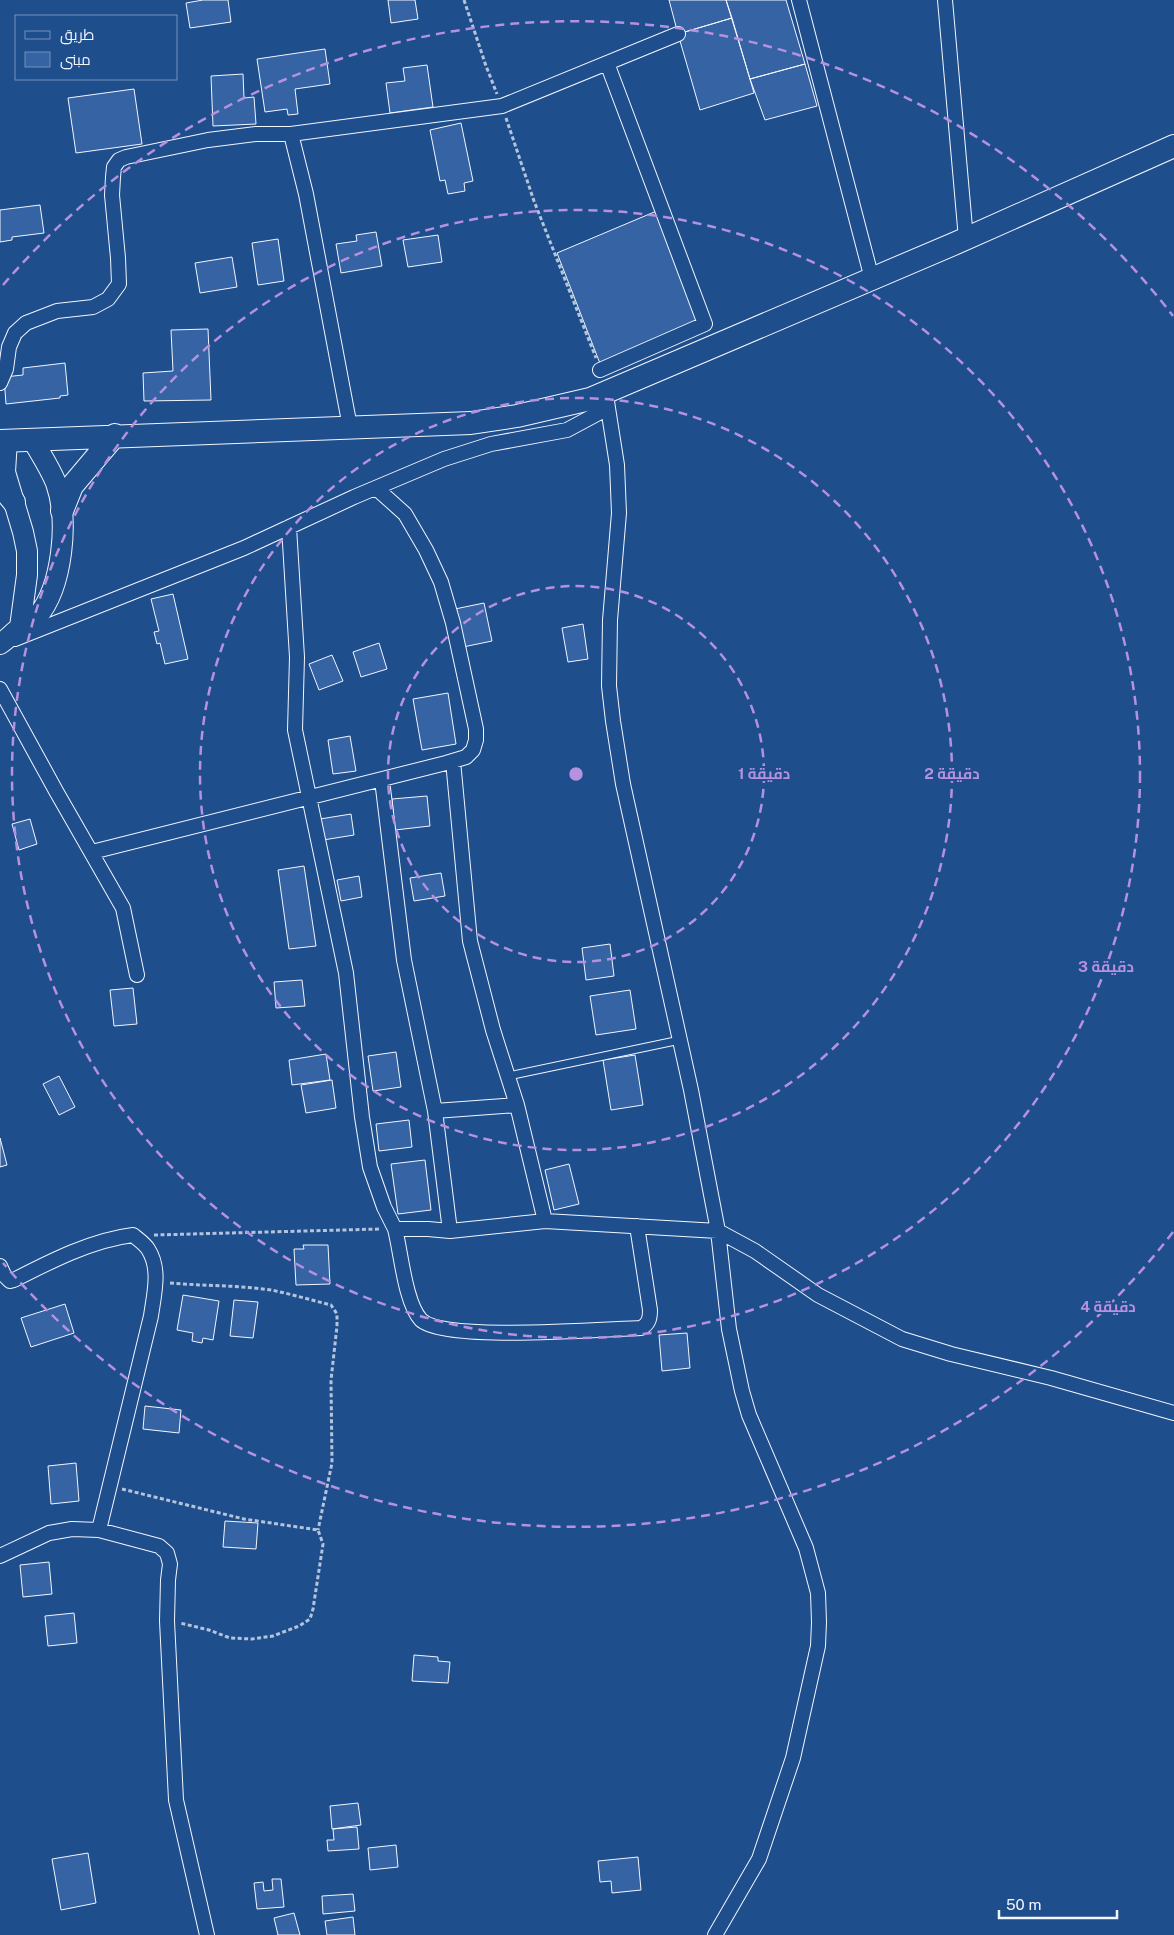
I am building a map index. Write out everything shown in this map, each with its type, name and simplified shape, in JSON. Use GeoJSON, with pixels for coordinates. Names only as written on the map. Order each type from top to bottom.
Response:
{"type":"FeatureCollection","features":[{"type":"Feature","properties":{"kind":"main road"},"geometry":{"type":"LineString","coordinates":[[20,627],[27,562],[25,540],[5,472],[3,440],[471,423],[517,416],[582,401],[607,400],[872,279],[1174,146]]}},
{"type":"Feature","properties":{"kind":"main road"},"geometry":{"type":"LineString","coordinates":[[62,512],[72,486],[114,435]]}},
{"type":"Feature","properties":{"kind":"main road"},"geometry":{"type":"LineString","coordinates":[[0,644],[20,627],[37,617],[51,593],[60,554],[62,512],[59,494],[52,475],[32,439]]}},
{"type":"Feature","properties":{"kind":"main road"},"geometry":{"type":"LineString","coordinates":[[0,485],[14,502]]}},
{"type":"Feature","properties":{"kind":"street"},"geometry":{"type":"LineString","coordinates":[[799,0],[872,279]]}},
{"type":"Feature","properties":{"kind":"street"},"geometry":{"type":"LineString","coordinates":[[945,0],[966,239]]}},
{"type":"Feature","properties":{"kind":"street"},"geometry":{"type":"LineString","coordinates":[[0,383],[6,368],[9,347],[15,333],[26,323],[57,311],[93,307],[108,299],[119,284],[112,195],[114,166],[119,160],[208,140],[256,134],[291,134],[502,106],[678,34]]}},
{"type":"Feature","properties":{"kind":"street"},"geometry":{"type":"LineString","coordinates":[[600,370],[705,324],[607,63]]}},
{"type":"Feature","properties":{"kind":"street"},"geometry":{"type":"LineString","coordinates":[[291,134],[306,194],[350,428]]}},
{"type":"Feature","properties":{"kind":"street"},"geometry":{"type":"LineString","coordinates":[[0,644],[244,548],[444,459],[491,444],[567,430],[607,400],[617,465],[619,513],[610,620],[609,686],[623,784],[680,1040],[718,1231],[729,1329],[742,1391],[749,1415],[806,1548],[818,1593],[818,1646],[792,1758],[759,1858],[715,1935]]}},
{"type":"Feature","properties":{"kind":"street"},"geometry":{"type":"LineString","coordinates":[[92,852],[453,761],[466,757],[473,750],[476,729],[453,623],[441,582],[426,550],[405,514],[376,488]]}},
{"type":"Feature","properties":{"kind":"street"},"geometry":{"type":"LineString","coordinates":[[289,527],[297,657],[295,730],[346,973],[362,1117],[370,1166],[384,1207],[395,1229],[407,1289],[416,1313],[422,1321],[434,1326],[464,1331],[525,1333],[641,1328],[645,1326],[650,1318],[650,1310],[637,1226]]}},
{"type":"Feature","properties":{"kind":"street"},"geometry":{"type":"LineString","coordinates":[[0,689],[123,908],[137,975]]}},
{"type":"Feature","properties":{"kind":"street"},"geometry":{"type":"LineString","coordinates":[[453,761],[470,941],[493,1030],[517,1105],[546,1221]]}},
{"type":"Feature","properties":{"kind":"street"},"geometry":{"type":"LineString","coordinates":[[382,780],[404,960],[435,1111],[450,1231]]}},
{"type":"Feature","properties":{"kind":"street"},"geometry":{"type":"LineString","coordinates":[[435,1111],[517,1105]]}},
{"type":"Feature","properties":{"kind":"street"},"geometry":{"type":"LineString","coordinates":[[395,1229],[450,1231],[527,1225],[546,1221],[718,1231],[755,1251],[818,1295],[902,1339],[950,1354],[1051,1378],[1174,1413]]}},
{"type":"Feature","properties":{"kind":"street"},"geometry":{"type":"LineString","coordinates":[[0,1266],[4,1275],[10,1281],[111,1238],[133,1235],[148,1248],[154,1263],[156,1282],[151,1316],[99,1530]]}},
{"type":"Feature","properties":{"kind":"street"},"geometry":{"type":"LineString","coordinates":[[0,1556],[50,1533],[72,1529],[99,1530],[160,1546],[168,1553],[170,1564],[167,1620],[176,1800],[207,1935]]}},
{"type":"Feature","properties":{"kind":"lane"},"geometry":{"type":"LineString","coordinates":[[508,1076],[680,1040]]}},
{"type":"Feature","properties":{"kind":"path"},"geometry":{"type":"LineString","coordinates":[[464,0],[534,201],[594,349],[600,370]]}},
{"type":"Feature","properties":{"kind":"path"},"geometry":{"type":"LineString","coordinates":[[133,1235],[395,1229]]}},
{"type":"Feature","properties":{"kind":"path"},"geometry":{"type":"LineString","coordinates":[[156,1282],[272,1290],[331,1305],[336,1314],[337,1326],[331,1380],[332,1463],[318,1530],[323,1544],[310,1619],[299,1626],[273,1636],[252,1640],[230,1638],[209,1630],[167,1620]]}},
{"type":"Feature","properties":{"kind":"path"},"geometry":{"type":"LineString","coordinates":[[109,1485],[244,1518],[318,1530]]}},
{"type":"Feature","properties":{"kind":"building"},"geometry":{"type":"Polygon","coordinates":[[[203,0],[228,0],[231,22],[190,28],[186,3],[203,0]]]}},
{"type":"Feature","properties":{"kind":"building"},"geometry":{"type":"Polygon","coordinates":[[[388,0],[415,0],[418,19],[391,23],[388,0]]]}},
{"type":"Feature","properties":{"kind":"building"},"geometry":{"type":"Polygon","coordinates":[[[669,0],[726,0],[732,18],[678,34],[669,0]]]}},
{"type":"Feature","properties":{"kind":"building"},"geometry":{"type":"Polygon","coordinates":[[[726,0],[786,0],[805,64],[750,79],[726,0]]]}},
{"type":"Feature","properties":{"kind":"building"},"geometry":{"type":"Polygon","coordinates":[[[732,18],[754,93],[700,110],[678,34],[732,18]]]}},
{"type":"Feature","properties":{"kind":"building"},"geometry":{"type":"Polygon","coordinates":[[[325,49],[330,84],[295,89],[298,114],[288,115],[287,109],[265,112],[257,59],[325,49]]]}},
{"type":"Feature","properties":{"kind":"building"},"geometry":{"type":"Polygon","coordinates":[[[805,64],[817,106],[765,120],[750,79],[805,64]]]}},
{"type":"Feature","properties":{"kind":"building"},"geometry":{"type":"Polygon","coordinates":[[[427,65],[433,107],[390,113],[386,83],[405,81],[403,68],[427,65]]]}},
{"type":"Feature","properties":{"kind":"building"},"geometry":{"type":"Polygon","coordinates":[[[243,74],[244,98],[254,97],[256,124],[213,126],[211,76],[243,74]]]}},
{"type":"Feature","properties":{"kind":"building"},"geometry":{"type":"Polygon","coordinates":[[[134,89],[142,144],[76,153],[68,98],[134,89]]]}},
{"type":"Feature","properties":{"kind":"building"},"geometry":{"type":"Polygon","coordinates":[[[461,123],[473,181],[464,183],[465,191],[448,194],[445,180],[440,181],[430,130],[461,123]]]}},
{"type":"Feature","properties":{"kind":"building"},"geometry":{"type":"Polygon","coordinates":[[[40,205],[44,233],[12,237],[12,240],[0,242],[0,210],[40,205]]]}},
{"type":"Feature","properties":{"kind":"building"},"geometry":{"type":"Polygon","coordinates":[[[659,210],[701,322],[601,366],[557,253],[659,210]]]}},
{"type":"Feature","properties":{"kind":"building"},"geometry":{"type":"Polygon","coordinates":[[[376,232],[382,266],[341,273],[336,244],[357,241],[356,235],[376,232]]]}},
{"type":"Feature","properties":{"kind":"building"},"geometry":{"type":"Polygon","coordinates":[[[438,235],[442,262],[408,267],[403,240],[438,235]]]}},
{"type":"Feature","properties":{"kind":"building"},"geometry":{"type":"Polygon","coordinates":[[[278,239],[284,281],[258,285],[252,243],[278,239]]]}},
{"type":"Feature","properties":{"kind":"building"},"geometry":{"type":"Polygon","coordinates":[[[232,257],[237,287],[200,293],[195,263],[232,257]]]}},
{"type":"Feature","properties":{"kind":"building"},"geometry":{"type":"Polygon","coordinates":[[[208,329],[211,400],[144,401],[143,373],[173,371],[171,330],[208,329]]]}},
{"type":"Feature","properties":{"kind":"building"},"geometry":{"type":"Polygon","coordinates":[[[65,363],[68,395],[60,396],[60,398],[6,404],[4,377],[23,375],[23,368],[65,363]]]}},
{"type":"Feature","properties":{"kind":"building"},"geometry":{"type":"Polygon","coordinates":[[[173,594],[188,659],[165,664],[160,643],[157,644],[154,632],[159,631],[151,599],[173,594]]]}},
{"type":"Feature","properties":{"kind":"building"},"geometry":{"type":"Polygon","coordinates":[[[484,603],[492,641],[463,647],[455,609],[484,603]]]}},
{"type":"Feature","properties":{"kind":"building"},"geometry":{"type":"Polygon","coordinates":[[[583,624],[588,659],[568,662],[562,628],[583,624]]]}},
{"type":"Feature","properties":{"kind":"building"},"geometry":{"type":"Polygon","coordinates":[[[379,643],[387,669],[361,677],[353,652],[379,643]]]}},
{"type":"Feature","properties":{"kind":"building"},"geometry":{"type":"Polygon","coordinates":[[[332,655],[343,681],[319,690],[309,664],[332,655]]]}},
{"type":"Feature","properties":{"kind":"building"},"geometry":{"type":"Polygon","coordinates":[[[448,693],[456,744],[422,750],[413,699],[448,693]]]}},
{"type":"Feature","properties":{"kind":"building"},"geometry":{"type":"Polygon","coordinates":[[[350,736],[356,771],[333,774],[328,740],[350,736]]]}},
{"type":"Feature","properties":{"kind":"building"},"geometry":{"type":"Polygon","coordinates":[[[427,796],[430,826],[395,830],[392,799],[427,796]]]}},
{"type":"Feature","properties":{"kind":"building"},"geometry":{"type":"Polygon","coordinates":[[[351,814],[354,835],[323,840],[320,819],[351,814]]]}},
{"type":"Feature","properties":{"kind":"building"},"geometry":{"type":"Polygon","coordinates":[[[30,819],[37,844],[19,850],[12,824],[30,819]]]}},
{"type":"Feature","properties":{"kind":"building"},"geometry":{"type":"Polygon","coordinates":[[[304,866],[316,946],[289,949],[278,870],[304,866]]]}},
{"type":"Feature","properties":{"kind":"building"},"geometry":{"type":"Polygon","coordinates":[[[441,873],[445,896],[414,901],[410,878],[441,873]]]}},
{"type":"Feature","properties":{"kind":"building"},"geometry":{"type":"Polygon","coordinates":[[[359,876],[362,897],[341,901],[337,880],[359,876]]]}},
{"type":"Feature","properties":{"kind":"building"},"geometry":{"type":"Polygon","coordinates":[[[610,944],[614,976],[586,980],[582,948],[610,944]]]}},
{"type":"Feature","properties":{"kind":"building"},"geometry":{"type":"Polygon","coordinates":[[[302,980],[305,1006],[276,1008],[274,982],[302,980]]]}},
{"type":"Feature","properties":{"kind":"building"},"geometry":{"type":"Polygon","coordinates":[[[133,988],[137,1024],[114,1026],[110,990],[133,988]]]}},
{"type":"Feature","properties":{"kind":"building"},"geometry":{"type":"Polygon","coordinates":[[[630,990],[636,1029],[596,1035],[590,996],[630,990]]]}},
{"type":"Feature","properties":{"kind":"building"},"geometry":{"type":"Polygon","coordinates":[[[396,1052],[401,1087],[373,1091],[368,1056],[396,1052]]]}},
{"type":"Feature","properties":{"kind":"building"},"geometry":{"type":"Polygon","coordinates":[[[326,1054],[330,1080],[292,1085],[289,1060],[326,1054]]]}},
{"type":"Feature","properties":{"kind":"building"},"geometry":{"type":"Polygon","coordinates":[[[635,1055],[643,1105],[611,1110],[603,1060],[635,1055]]]}},
{"type":"Feature","properties":{"kind":"building"},"geometry":{"type":"Polygon","coordinates":[[[59,1076],[75,1107],[59,1115],[43,1084],[59,1076]]]}},
{"type":"Feature","properties":{"kind":"building"},"geometry":{"type":"Polygon","coordinates":[[[332,1080],[336,1108],[306,1113],[301,1085],[332,1080]]]}},
{"type":"Feature","properties":{"kind":"building"},"geometry":{"type":"Polygon","coordinates":[[[409,1120],[412,1147],[379,1151],[376,1124],[409,1120]]]}},
{"type":"Feature","properties":{"kind":"building"},"geometry":{"type":"Polygon","coordinates":[[[0,1138],[7,1165],[0,1167],[0,1138]]]}},
{"type":"Feature","properties":{"kind":"building"},"geometry":{"type":"Polygon","coordinates":[[[425,1160],[431,1210],[398,1214],[391,1164],[425,1160]]]}},
{"type":"Feature","properties":{"kind":"building"},"geometry":{"type":"Polygon","coordinates":[[[569,1164],[579,1204],[554,1210],[545,1170],[569,1164]]]}},
{"type":"Feature","properties":{"kind":"building"},"geometry":{"type":"Polygon","coordinates":[[[303,1245],[328,1245],[330,1284],[296,1285],[294,1249],[304,1249],[303,1245]]]}},
{"type":"Feature","properties":{"kind":"building"},"geometry":{"type":"Polygon","coordinates":[[[183,1295],[219,1301],[213,1340],[203,1338],[202,1343],[192,1341],[193,1333],[177,1330],[183,1295]]]}},
{"type":"Feature","properties":{"kind":"building"},"geometry":{"type":"Polygon","coordinates":[[[234,1300],[258,1302],[253,1338],[230,1336],[234,1300]]]}},
{"type":"Feature","properties":{"kind":"building"},"geometry":{"type":"Polygon","coordinates":[[[65,1304],[74,1333],[31,1347],[21,1318],[65,1304]]]}},
{"type":"Feature","properties":{"kind":"building"},"geometry":{"type":"Polygon","coordinates":[[[687,1333],[690,1368],[662,1371],[659,1335],[687,1333]]]}},
{"type":"Feature","properties":{"kind":"building"},"geometry":{"type":"Polygon","coordinates":[[[145,1406],[181,1410],[179,1433],[143,1429],[145,1406]]]}},
{"type":"Feature","properties":{"kind":"building"},"geometry":{"type":"Polygon","coordinates":[[[76,1463],[79,1501],[51,1504],[48,1466],[76,1463]]]}},
{"type":"Feature","properties":{"kind":"building"},"geometry":{"type":"Polygon","coordinates":[[[225,1521],[258,1523],[256,1549],[223,1547],[225,1521]]]}},
{"type":"Feature","properties":{"kind":"building"},"geometry":{"type":"Polygon","coordinates":[[[49,1562],[52,1594],[23,1597],[20,1565],[49,1562]]]}},
{"type":"Feature","properties":{"kind":"building"},"geometry":{"type":"Polygon","coordinates":[[[74,1613],[77,1643],[48,1646],[45,1616],[74,1613]]]}},
{"type":"Feature","properties":{"kind":"building"},"geometry":{"type":"Polygon","coordinates":[[[414,1655],[438,1657],[438,1661],[450,1662],[448,1683],[412,1681],[414,1655]]]}},
{"type":"Feature","properties":{"kind":"building"},"geometry":{"type":"Polygon","coordinates":[[[358,1803],[361,1825],[332,1829],[330,1806],[358,1803]]]}},
{"type":"Feature","properties":{"kind":"building"},"geometry":{"type":"Polygon","coordinates":[[[357,1827],[359,1849],[328,1851],[327,1840],[334,1840],[333,1829],[357,1827]]]}},
{"type":"Feature","properties":{"kind":"building"},"geometry":{"type":"Polygon","coordinates":[[[396,1845],[398,1867],[370,1870],[368,1848],[396,1845]]]}},
{"type":"Feature","properties":{"kind":"building"},"geometry":{"type":"Polygon","coordinates":[[[88,1853],[96,1903],[61,1910],[52,1859],[88,1853]]]}},
{"type":"Feature","properties":{"kind":"building"},"geometry":{"type":"Polygon","coordinates":[[[638,1857],[641,1890],[612,1893],[611,1881],[600,1882],[598,1861],[638,1857]]]}},
{"type":"Feature","properties":{"kind":"building"},"geometry":{"type":"Polygon","coordinates":[[[272,1879],[281,1879],[284,1907],[257,1909],[254,1883],[263,1882],[264,1891],[273,1890],[272,1879]]]}},
{"type":"Feature","properties":{"kind":"building"},"geometry":{"type":"Polygon","coordinates":[[[353,1894],[355,1911],[323,1914],[322,1896],[353,1894]]]}},
{"type":"Feature","properties":{"kind":"building"},"geometry":{"type":"Polygon","coordinates":[[[294,1913],[300,1935],[278,1935],[274,1918],[294,1913]]]}},
{"type":"Feature","properties":{"kind":"building"},"geometry":{"type":"Polygon","coordinates":[[[353,1917],[355,1935],[327,1935],[325,1921],[353,1917]]]}}]}
